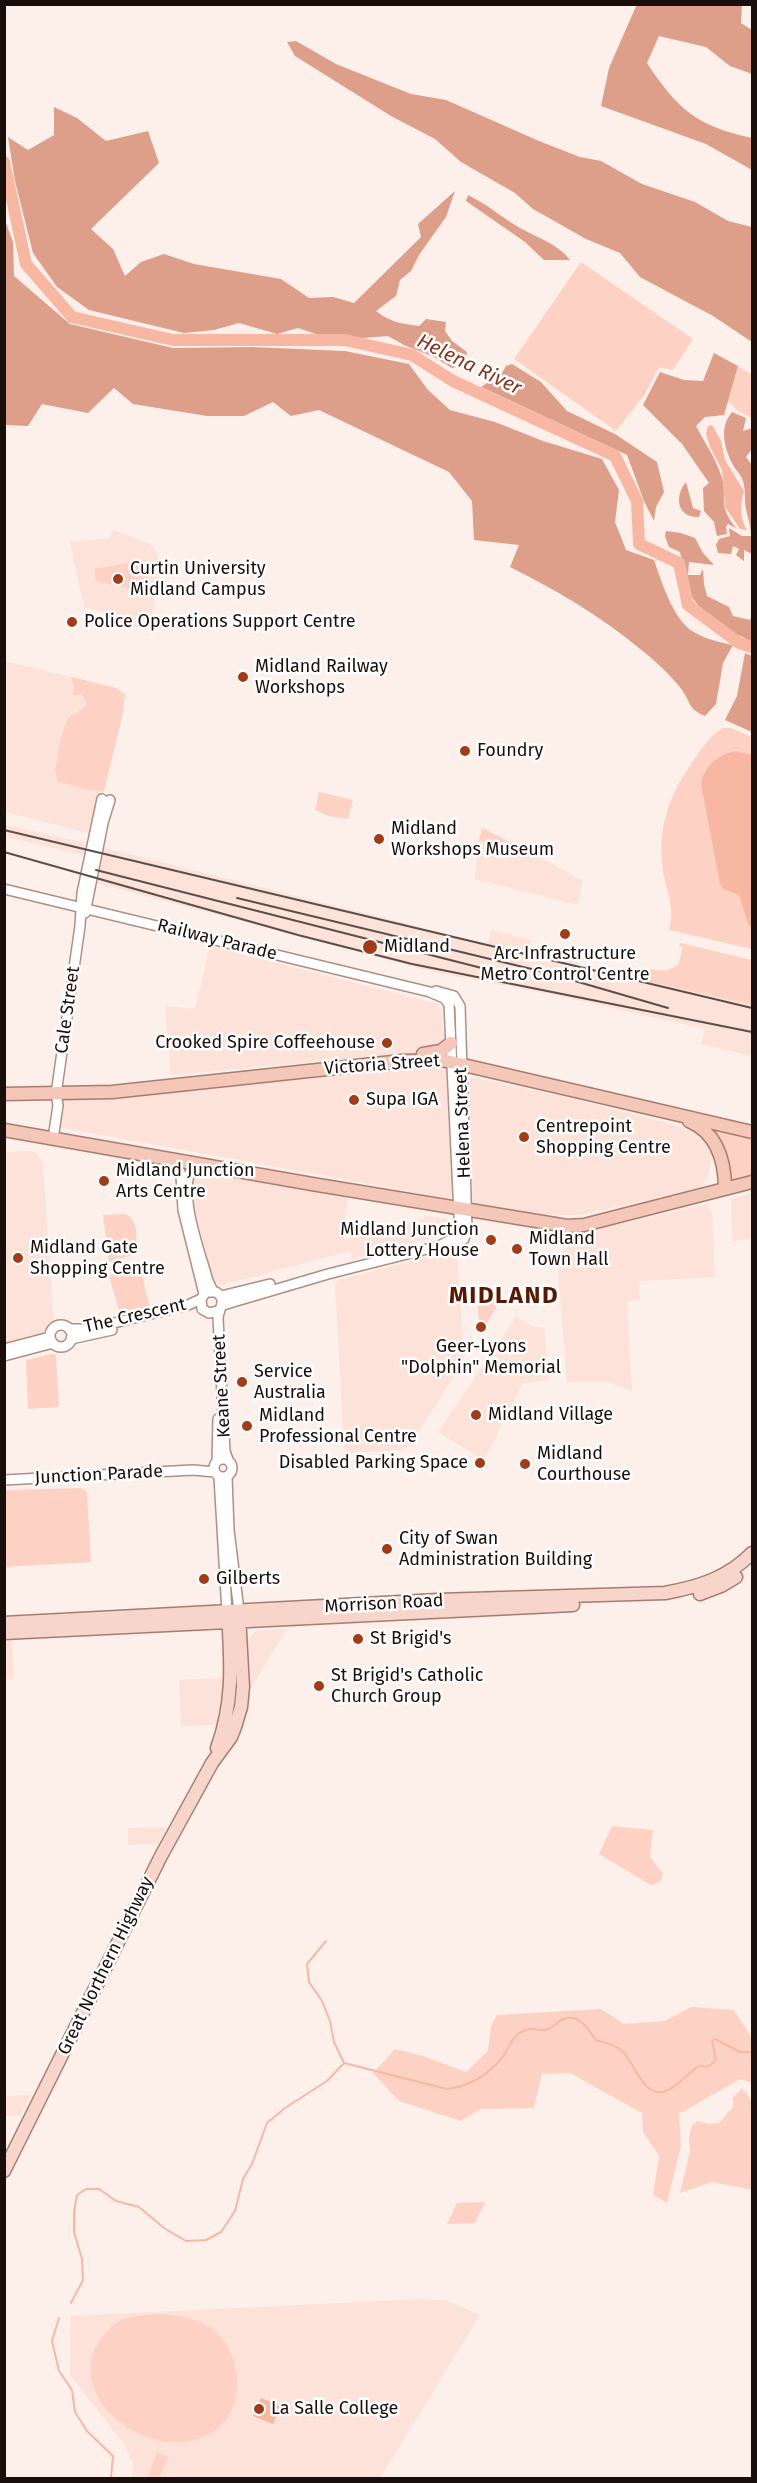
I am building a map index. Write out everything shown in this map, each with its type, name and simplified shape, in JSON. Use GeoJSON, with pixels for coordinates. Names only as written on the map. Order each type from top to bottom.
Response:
{"type":"FeatureCollection","features":[{"type":"Feature","properties":{"kind":"highway"},"geometry":{"type":"LineString","coordinates":[[402,1061],[412,1056],[441,1051],[451,1043]]}},
{"type":"Feature","properties":{"kind":"highway","name":"Victoria Street"},"geometry":{"type":"LineString","coordinates":[[4,1094],[112,1092],[402,1061],[457,1062],[753,1132]]}},
{"type":"Feature","properties":{"kind":"highway"},"geometry":{"type":"LineString","coordinates":[[663,1111],[693,1122],[718,1148],[724,1166],[725,1189]]}},
{"type":"Feature","properties":{"kind":"highway"},"geometry":{"type":"LineString","coordinates":[[4,1130],[567,1226],[584,1225],[753,1182]]}},
{"type":"Feature","properties":{"kind":"highway"},"geometry":{"type":"LineString","coordinates":[[711,1192],[716,1175],[718,1148]]}},
{"type":"Feature","properties":{"kind":"main road","name":"Morrison Road"},"geometry":{"type":"LineString","coordinates":[[4,1634],[438,1600],[665,1593],[692,1588],[718,1578],[733,1570],[753,1553]]}},
{"type":"Feature","properties":{"kind":"main road","name":"Morrison Road"},"geometry":{"type":"LineString","coordinates":[[4,1623],[666,1601],[694,1596],[721,1586],[753,1564]]}},
{"type":"Feature","properties":{"kind":"main road","name":"Great Northern Highway"},"geometry":{"type":"LineString","coordinates":[[4,2170],[161,1856],[212,1763],[226,1723],[231,1696],[234,1617]]}},
{"type":"Feature","properties":{"kind":"street","name":"Cale Street"},"geometry":{"type":"LineString","coordinates":[[50,1138],[58,1105],[57,1094],[89,852],[106,800]]}},
{"type":"Feature","properties":{"kind":"street","name":"Railway Parade"},"geometry":{"type":"LineString","coordinates":[[4,889],[430,992],[444,998],[449,1006]]}},
{"type":"Feature","properties":{"kind":"street","name":"Railway Parade"},"geometry":{"type":"LineString","coordinates":[[430,992],[436,991],[452,995],[460,1006]]}},
{"type":"Feature","properties":{"kind":"street","name":"Helena Street"},"geometry":{"type":"LineString","coordinates":[[449,1006],[451,1043],[457,1062]]}},
{"type":"Feature","properties":{"kind":"street","name":"Helena Street"},"geometry":{"type":"LineString","coordinates":[[460,1006],[457,1062],[462,1237]]}},
{"type":"Feature","properties":{"kind":"street","name":"Keane Street"},"geometry":{"type":"LineString","coordinates":[[175,1160],[180,1171],[183,1210],[211,1302],[225,1451],[233,1468],[232,1473],[219,1470]]}},
{"type":"Feature","properties":{"kind":"street","name":"Keane Street"},"geometry":{"type":"LineString","coordinates":[[195,1164],[187,1178],[188,1204],[208,1281],[211,1302],[219,1470],[229,1530],[234,1617]]}},
{"type":"Feature","properties":{"kind":"street","name":"The Crescent"},"geometry":{"type":"LineString","coordinates":[[70,1334],[328,1274],[438,1246],[462,1237]]}},
{"type":"Feature","properties":{"kind":"street"},"geometry":{"type":"LineString","coordinates":[[4,1349],[52,1340],[63,1346],[70,1334],[63,1325],[57,1326],[52,1330],[52,1340]]}},
{"type":"Feature","properties":{"kind":"street"},"geometry":{"type":"LineString","coordinates":[[4,1356],[52,1340]]}},
{"type":"Feature","properties":{"kind":"street","name":"Junction Parade"},"geometry":{"type":"LineString","coordinates":[[4,1480],[219,1470],[228,1460]]}},
{"type":"Feature","properties":{"kind":"shaded area"},"geometry":{"type":"Polygon","coordinates":[[[637,4],[742,5],[741,23],[752,30],[752,74],[730,66],[706,47],[659,36],[647,63],[669,93],[690,114],[717,128],[752,138],[752,170],[706,144],[601,106],[609,68],[637,4]]]}},
{"type":"Feature","properties":{"kind":"shaded area"},"geometry":{"type":"Polygon","coordinates":[[[296,41],[336,64],[411,94],[446,100],[539,141],[580,157],[601,161],[642,184],[695,202],[728,221],[752,227],[752,342],[713,316],[640,277],[620,253],[586,239],[533,209],[515,193],[461,162],[435,139],[391,116],[295,56],[287,42],[296,41]]]}},
{"type":"Feature","properties":{"kind":"shaded area"},"geometry":{"type":"Polygon","coordinates":[[[54,107],[77,118],[106,141],[148,131],[159,163],[91,229],[113,249],[125,276],[141,262],[164,254],[194,264],[281,279],[309,298],[333,297],[354,303],[421,237],[418,224],[455,191],[446,217],[419,255],[411,271],[400,280],[396,296],[376,311],[391,320],[419,326],[426,319],[446,322],[445,331],[452,341],[467,352],[465,365],[452,368],[388,336],[362,338],[319,335],[298,328],[277,334],[239,323],[214,330],[184,333],[89,310],[57,287],[33,253],[15,181],[8,137],[28,150],[54,135],[54,107]]]}},
{"type":"Feature","properties":{"kind":"shaded area"},"geometry":{"type":"Polygon","coordinates":[[[468,195],[515,225],[552,244],[570,260],[544,260],[525,242],[466,201],[468,195]]]}},
{"type":"Feature","properties":{"kind":"shaded area"},"geometry":{"type":"Polygon","coordinates":[[[5,220],[13,242],[14,276],[70,324],[173,348],[252,347],[345,351],[409,364],[428,390],[450,410],[495,422],[543,441],[602,459],[619,490],[615,522],[626,550],[654,560],[670,603],[685,625],[695,633],[733,645],[723,663],[716,704],[705,716],[695,711],[682,690],[667,673],[624,636],[577,604],[510,567],[519,545],[474,540],[472,501],[449,472],[319,410],[291,416],[273,402],[244,416],[207,416],[133,404],[114,388],[88,413],[42,404],[28,426],[5,425],[5,220]]]}},
{"type":"Feature","properties":{"kind":"shaded area"},"geometry":{"type":"Polygon","coordinates":[[[581,262],[693,339],[673,370],[659,367],[645,394],[616,431],[514,359],[581,262]]]}},
{"type":"Feature","properties":{"kind":"shaded area"},"geometry":{"type":"Polygon","coordinates":[[[714,353],[738,366],[724,415],[705,417],[696,426],[720,472],[726,512],[736,528],[728,524],[727,534],[717,536],[714,522],[704,511],[703,488],[709,483],[682,444],[643,405],[660,372],[684,380],[703,381],[714,353]]]}},
{"type":"Feature","properties":{"kind":"shaded area"},"geometry":{"type":"Polygon","coordinates":[[[512,364],[541,382],[567,411],[615,434],[657,462],[664,492],[656,507],[654,521],[627,455],[481,387],[502,373],[506,366],[512,364]]]}},
{"type":"Feature","properties":{"kind":"shaded area"},"geometry":{"type":"Polygon","coordinates":[[[738,366],[752,375],[752,418],[738,411],[728,401],[738,366]]]}},
{"type":"Feature","properties":{"kind":"shaded area"},"geometry":{"type":"Polygon","coordinates":[[[732,412],[746,418],[743,431],[752,428],[752,449],[746,457],[752,465],[752,554],[744,550],[744,561],[736,555],[739,549],[733,546],[731,554],[718,553],[716,545],[719,539],[730,536],[729,528],[742,536],[751,536],[743,481],[725,445],[725,424],[732,412]]]}},
{"type":"Feature","properties":{"kind":"shaded area"},"geometry":{"type":"Polygon","coordinates":[[[712,425],[721,441],[725,460],[744,491],[741,510],[747,530],[740,529],[725,507],[722,470],[706,434],[708,426],[712,425]]]}},
{"type":"Feature","properties":{"kind":"shaded area"},"geometry":{"type":"Polygon","coordinates":[[[686,482],[693,508],[701,511],[699,517],[686,514],[680,505],[680,494],[686,482]]]}},
{"type":"Feature","properties":{"kind":"shaded area","name":"Curtin University Midland Campus"},"geometry":{"type":"Polygon","coordinates":[[[113,530],[150,544],[157,551],[160,568],[151,624],[147,629],[126,625],[127,617],[84,607],[70,542],[110,538],[113,530]]]}},
{"type":"Feature","properties":{"kind":"shaded area"},"geometry":{"type":"Polygon","coordinates":[[[666,531],[695,538],[703,553],[714,565],[689,562],[688,575],[700,575],[703,569],[707,596],[729,607],[733,616],[750,620],[752,616],[752,641],[717,622],[694,600],[688,588],[680,552],[669,547],[665,536],[666,531]]]}},
{"type":"Feature","properties":{"kind":"shaded area"},"geometry":{"type":"Polygon","coordinates":[[[145,560],[148,583],[143,592],[96,581],[94,569],[145,560]]]}},
{"type":"Feature","properties":{"kind":"shaded area"},"geometry":{"type":"Polygon","coordinates":[[[745,653],[752,656],[752,732],[725,720],[737,696],[745,653]]]}},
{"type":"Feature","properties":{"kind":"shaded area"},"geometry":{"type":"Polygon","coordinates":[[[4,661],[109,686],[125,694],[123,713],[93,834],[5,812],[4,661]]]}},
{"type":"Feature","properties":{"kind":"shaded area"},"geometry":{"type":"Polygon","coordinates":[[[71,677],[116,688],[125,694],[123,713],[104,791],[89,790],[57,781],[55,770],[66,723],[85,706],[86,702],[80,694],[73,696],[74,687],[71,677]]]}},
{"type":"Feature","properties":{"kind":"shaded area"},"geometry":{"type":"Polygon","coordinates":[[[723,728],[731,728],[752,737],[752,949],[669,930],[671,909],[661,846],[665,818],[682,778],[713,735],[723,728]]]}},
{"type":"Feature","properties":{"kind":"shaded area"},"geometry":{"type":"Polygon","coordinates":[[[736,751],[752,755],[752,928],[748,924],[739,895],[723,889],[720,884],[701,784],[705,772],[713,762],[736,751]]]}},
{"type":"Feature","properties":{"kind":"shaded area"},"geometry":{"type":"Polygon","coordinates":[[[319,792],[353,800],[348,819],[328,816],[315,810],[319,792]]]}},
{"type":"Feature","properties":{"kind":"shaded area"},"geometry":{"type":"Polygon","coordinates":[[[5,825],[86,843],[84,855],[5,837],[5,825]]]}},
{"type":"Feature","properties":{"kind":"shaded area"},"geometry":{"type":"Polygon","coordinates":[[[482,828],[538,856],[479,840],[482,828]]]}},
{"type":"Feature","properties":{"kind":"shaded area"},"geometry":{"type":"Polygon","coordinates":[[[479,840],[538,856],[583,881],[577,905],[475,879],[479,840]]]}},
{"type":"Feature","properties":{"kind":"shaded area"},"geometry":{"type":"Polygon","coordinates":[[[101,847],[487,944],[491,930],[531,940],[531,948],[571,957],[578,961],[578,965],[752,1005],[752,1056],[701,1044],[705,1029],[555,995],[430,971],[93,882],[101,847]]]}},
{"type":"Feature","properties":{"kind":"shaded area"},"geometry":{"type":"Polygon","coordinates":[[[680,943],[752,960],[752,1005],[628,977],[631,967],[666,971],[678,965],[683,947],[679,946],[680,943]]]}},
{"type":"Feature","properties":{"kind":"shaded area"},"geometry":{"type":"Polygon","coordinates":[[[210,946],[438,1004],[441,1010],[444,1041],[453,1199],[57,1127],[62,1100],[388,1070],[387,1055],[171,1075],[165,1006],[195,1009],[210,946]]]}},
{"type":"Feature","properties":{"kind":"shaded area"},"geometry":{"type":"Polygon","coordinates":[[[471,1077],[676,1125],[692,1132],[703,1141],[712,1155],[708,1176],[703,1185],[692,1190],[580,1215],[545,1215],[473,1203],[467,1082],[471,1077]]]}},
{"type":"Feature","properties":{"kind":"shaded area"},"geometry":{"type":"Polygon","coordinates":[[[701,1126],[752,1134],[752,1180],[726,1187],[726,1175],[701,1126]]]}},
{"type":"Feature","properties":{"kind":"shaded area","name":"Midland Gate Shopping Centre"},"geometry":{"type":"Polygon","coordinates":[[[5,1152],[37,1153],[43,1163],[54,1328],[50,1334],[5,1349],[5,1152]]]}},
{"type":"Feature","properties":{"kind":"shaded area"},"geometry":{"type":"Polygon","coordinates":[[[192,1170],[348,1198],[341,1240],[424,1219],[424,1215],[452,1220],[455,1232],[352,1259],[350,1251],[222,1285],[213,1280],[193,1202],[192,1170]]]}},
{"type":"Feature","properties":{"kind":"shaded area"},"geometry":{"type":"Polygon","coordinates":[[[752,1193],[752,1239],[732,1241],[731,1199],[752,1193]]]}},
{"type":"Feature","properties":{"kind":"shaded area"},"geometry":{"type":"Polygon","coordinates":[[[707,1204],[712,1212],[715,1277],[639,1281],[640,1300],[627,1301],[632,1391],[605,1381],[567,1382],[557,1258],[582,1233],[707,1204]]]}},
{"type":"Feature","properties":{"kind":"shaded area"},"geometry":{"type":"Polygon","coordinates":[[[126,1214],[135,1226],[136,1254],[109,1262],[103,1215],[126,1214]]]}},
{"type":"Feature","properties":{"kind":"shaded area"},"geometry":{"type":"Polygon","coordinates":[[[457,1249],[464,1360],[410,1446],[403,1450],[350,1453],[344,1447],[335,1285],[339,1280],[457,1249]]]}},
{"type":"Feature","properties":{"kind":"shaded area"},"geometry":{"type":"Polygon","coordinates":[[[140,1267],[150,1308],[120,1315],[109,1275],[140,1267]]]}},
{"type":"Feature","properties":{"kind":"shaded area"},"geometry":{"type":"Polygon","coordinates":[[[477,1295],[504,1295],[485,1326],[479,1325],[477,1295]]]}},
{"type":"Feature","properties":{"kind":"shaded area"},"geometry":{"type":"Polygon","coordinates":[[[516,1317],[534,1327],[544,1328],[549,1380],[523,1383],[484,1460],[438,1432],[516,1317]]]}},
{"type":"Feature","properties":{"kind":"shaded area"},"geometry":{"type":"Polygon","coordinates":[[[56,1355],[59,1407],[28,1409],[26,1360],[56,1355]]]}},
{"type":"Feature","properties":{"kind":"shaded area"},"geometry":{"type":"Polygon","coordinates":[[[82,1488],[87,1492],[91,1562],[5,1567],[5,1490],[82,1488]]]}},
{"type":"Feature","properties":{"kind":"shaded area"},"geometry":{"type":"Polygon","coordinates":[[[287,1629],[251,1688],[248,1640],[256,1631],[287,1629]]]}},
{"type":"Feature","properties":{"kind":"shaded area"},"geometry":{"type":"Polygon","coordinates":[[[12,1640],[14,1679],[5,1679],[5,1641],[12,1640]]]}},
{"type":"Feature","properties":{"kind":"shaded area"},"geometry":{"type":"Polygon","coordinates":[[[224,1678],[225,1695],[220,1719],[215,1725],[181,1726],[179,1680],[224,1678]]]}},
{"type":"Feature","properties":{"kind":"shaded area"},"geometry":{"type":"Polygon","coordinates":[[[612,1826],[653,1830],[650,1857],[663,1874],[660,1882],[651,1885],[599,1854],[612,1826]]]}},
{"type":"Feature","properties":{"kind":"shaded area"},"geometry":{"type":"Polygon","coordinates":[[[167,1827],[158,1843],[128,1845],[128,1828],[167,1827]]]}},
{"type":"Feature","properties":{"kind":"shaded area"},"geometry":{"type":"Polygon","coordinates":[[[691,2007],[734,2010],[752,2038],[752,2083],[740,2079],[679,2114],[681,2146],[667,2203],[653,2195],[659,2156],[643,2132],[642,2113],[570,2073],[542,2074],[534,2108],[480,2109],[461,2121],[399,2101],[373,2073],[395,2049],[423,2056],[466,2072],[488,2051],[491,2026],[497,2015],[601,2009],[624,2024],[665,2021],[691,2007]]]}},
{"type":"Feature","properties":{"kind":"shaded area"},"geometry":{"type":"Polygon","coordinates":[[[742,2088],[752,2101],[752,2190],[712,2182],[680,2193],[690,2151],[689,2138],[692,2125],[698,2121],[709,2124],[719,2123],[733,2107],[733,2098],[742,2088]]]}},
{"type":"Feature","properties":{"kind":"shaded area"},"geometry":{"type":"Polygon","coordinates":[[[31,2095],[21,2115],[5,2116],[5,2096],[31,2095]]]}},
{"type":"Feature","properties":{"kind":"shaded area"},"geometry":{"type":"Polygon","coordinates":[[[485,2202],[475,2223],[447,2224],[457,2203],[485,2202]]]}},
{"type":"Feature","properties":{"kind":"shaded area","name":"La Salle College"},"geometry":{"type":"Polygon","coordinates":[[[424,2299],[447,2301],[480,2315],[380,2478],[132,2478],[133,2463],[124,2444],[70,2375],[71,2316],[424,2299]]]}},
{"type":"Feature","properties":{"kind":"shaded area"},"geometry":{"type":"Polygon","coordinates":[[[160,2314],[183,2317],[204,2324],[216,2332],[232,2355],[237,2382],[232,2408],[226,2420],[216,2430],[203,2437],[177,2442],[159,2440],[140,2434],[123,2424],[108,2410],[97,2395],[91,2377],[92,2359],[102,2337],[124,2319],[160,2314]]]}},
{"type":"Feature","properties":{"kind":"shaded area"},"geometry":{"type":"Polygon","coordinates":[[[261,2398],[281,2406],[273,2424],[253,2416],[261,2398]]]}},
{"type":"Feature","properties":{"kind":"shaded area"},"geometry":{"type":"Polygon","coordinates":[[[157,2453],[168,2457],[159,2478],[148,2476],[157,2453]]]}},
{"type":"Feature","properties":{"kind":"waterway","name":"Helena River"},"geometry":{"type":"LineString","coordinates":[[4,162],[26,264],[72,317],[173,340],[345,340],[412,355],[453,381],[615,456],[637,501],[639,544],[679,563],[688,605],[739,643],[752,647]]}},
{"type":"Feature","properties":{"kind":"waterway"},"geometry":{"type":"LineString","coordinates":[[326,1941],[307,1964],[309,1982],[322,2001],[330,2021],[334,2042],[344,2063]]}},
{"type":"Feature","properties":{"kind":"waterway"},"geometry":{"type":"LineString","coordinates":[[344,2063],[447,2089],[455,2088],[470,2083],[490,2070],[502,2058],[520,2032],[528,2029],[548,2029],[569,2018],[583,2023],[596,2040],[621,2050],[645,2085],[658,2092],[670,2089],[699,2066],[707,2067],[712,2063],[716,2059],[712,2041],[715,2039],[740,2052],[752,2052]]}},
{"type":"Feature","properties":{"kind":"waterway"},"geometry":{"type":"LineString","coordinates":[[71,2303],[83,2280],[82,2259],[74,2232],[77,2195],[86,2189],[99,2189],[116,2201],[139,2207],[164,2228],[186,2241],[206,2240],[221,2232],[235,2211],[243,2179],[252,2164],[267,2123],[285,2108],[327,2081],[344,2063]]}},
{"type":"Feature","properties":{"kind":"waterway"},"geometry":{"type":"LineString","coordinates":[[59,2318],[52,2341],[59,2371],[72,2390],[75,2412],[87,2431],[113,2456],[111,2478]]}},
{"type":"Feature","properties":{"kind":"railway"},"geometry":{"type":"LineString","coordinates":[[4,830],[752,1008]]}},
{"type":"Feature","properties":{"kind":"railway"},"geometry":{"type":"LineString","coordinates":[[4,852],[298,935],[412,964],[752,1032]]}},
{"type":"Feature","properties":{"kind":"railway"},"geometry":{"type":"LineString","coordinates":[[96,870],[521,978]]}},
{"type":"Feature","properties":{"kind":"railway"},"geometry":{"type":"LineString","coordinates":[[237,898],[544,972],[668,1008]]}},
{"type":"Feature","properties":{"kind":"place","name":"Curtin University Midland Campus"},"geometry":{"type":"Point","coordinates":[118,579]}},
{"type":"Feature","properties":{"kind":"place","name":"Police Operations Support Centre"},"geometry":{"type":"Point","coordinates":[72,622]}},
{"type":"Feature","properties":{"kind":"place","name":"Midland Railway Workshops"},"geometry":{"type":"Point","coordinates":[243,677]}},
{"type":"Feature","properties":{"kind":"place","name":"Foundry"},"geometry":{"type":"Point","coordinates":[465,751]}},
{"type":"Feature","properties":{"kind":"place","name":"Midland Workshops Museum"},"geometry":{"type":"Point","coordinates":[379,839]}},
{"type":"Feature","properties":{"kind":"place","name":"Arc Infrastructure Metro Control Centre"},"geometry":{"type":"Point","coordinates":[565,934]}},
{"type":"Feature","properties":{"kind":"place","name":"Midland"},"geometry":{"type":"Point","coordinates":[370,947]}},
{"type":"Feature","properties":{"kind":"place","name":"Crooked Spire Coffeehouse"},"geometry":{"type":"Point","coordinates":[387,1043]}},
{"type":"Feature","properties":{"kind":"place","name":"Supa IGA"},"geometry":{"type":"Point","coordinates":[354,1100]}},
{"type":"Feature","properties":{"kind":"place","name":"Centrepoint Shopping Centre"},"geometry":{"type":"Point","coordinates":[524,1137]}},
{"type":"Feature","properties":{"kind":"place","name":"Midland Junction Arts Centre"},"geometry":{"type":"Point","coordinates":[104,1181]}},
{"type":"Feature","properties":{"kind":"place","name":"Midland Junction Lottery House"},"geometry":{"type":"Point","coordinates":[491,1240]}},
{"type":"Feature","properties":{"kind":"place","name":"Midland Town Hall"},"geometry":{"type":"Point","coordinates":[517,1249]}},
{"type":"Feature","properties":{"kind":"place","name":"Midland Gate Shopping Centre"},"geometry":{"type":"Point","coordinates":[18,1258]}},
{"type":"Feature","properties":{"kind":"place","name":"Geer-Lyons \"Dolphin\" Memorial"},"geometry":{"type":"Point","coordinates":[481,1327]}},
{"type":"Feature","properties":{"kind":"place","name":"Service Australia"},"geometry":{"type":"Point","coordinates":[242,1382]}},
{"type":"Feature","properties":{"kind":"place","name":"Midland Village"},"geometry":{"type":"Point","coordinates":[476,1415]}},
{"type":"Feature","properties":{"kind":"place","name":"Midland Professional Centre"},"geometry":{"type":"Point","coordinates":[247,1426]}},
{"type":"Feature","properties":{"kind":"place","name":"Disabled Parking Space"},"geometry":{"type":"Point","coordinates":[480,1463]}},
{"type":"Feature","properties":{"kind":"place","name":"Midland Courthouse"},"geometry":{"type":"Point","coordinates":[525,1464]}},
{"type":"Feature","properties":{"kind":"place","name":"City of Swan Administration Building"},"geometry":{"type":"Point","coordinates":[387,1549]}},
{"type":"Feature","properties":{"kind":"place","name":"Gilberts"},"geometry":{"type":"Point","coordinates":[204,1579]}},
{"type":"Feature","properties":{"kind":"place","name":"St Brigid's"},"geometry":{"type":"Point","coordinates":[358,1639]}},
{"type":"Feature","properties":{"kind":"place","name":"St Brigid's Catholic Church Group"},"geometry":{"type":"Point","coordinates":[319,1686]}},
{"type":"Feature","properties":{"kind":"place","name":"La Salle College"},"geometry":{"type":"Point","coordinates":[259,2409]}},
{"type":"Feature","properties":{"kind":"district","name":"MIDLAND"},"geometry":{"type":"Point","coordinates":[504,1296]}}]}
